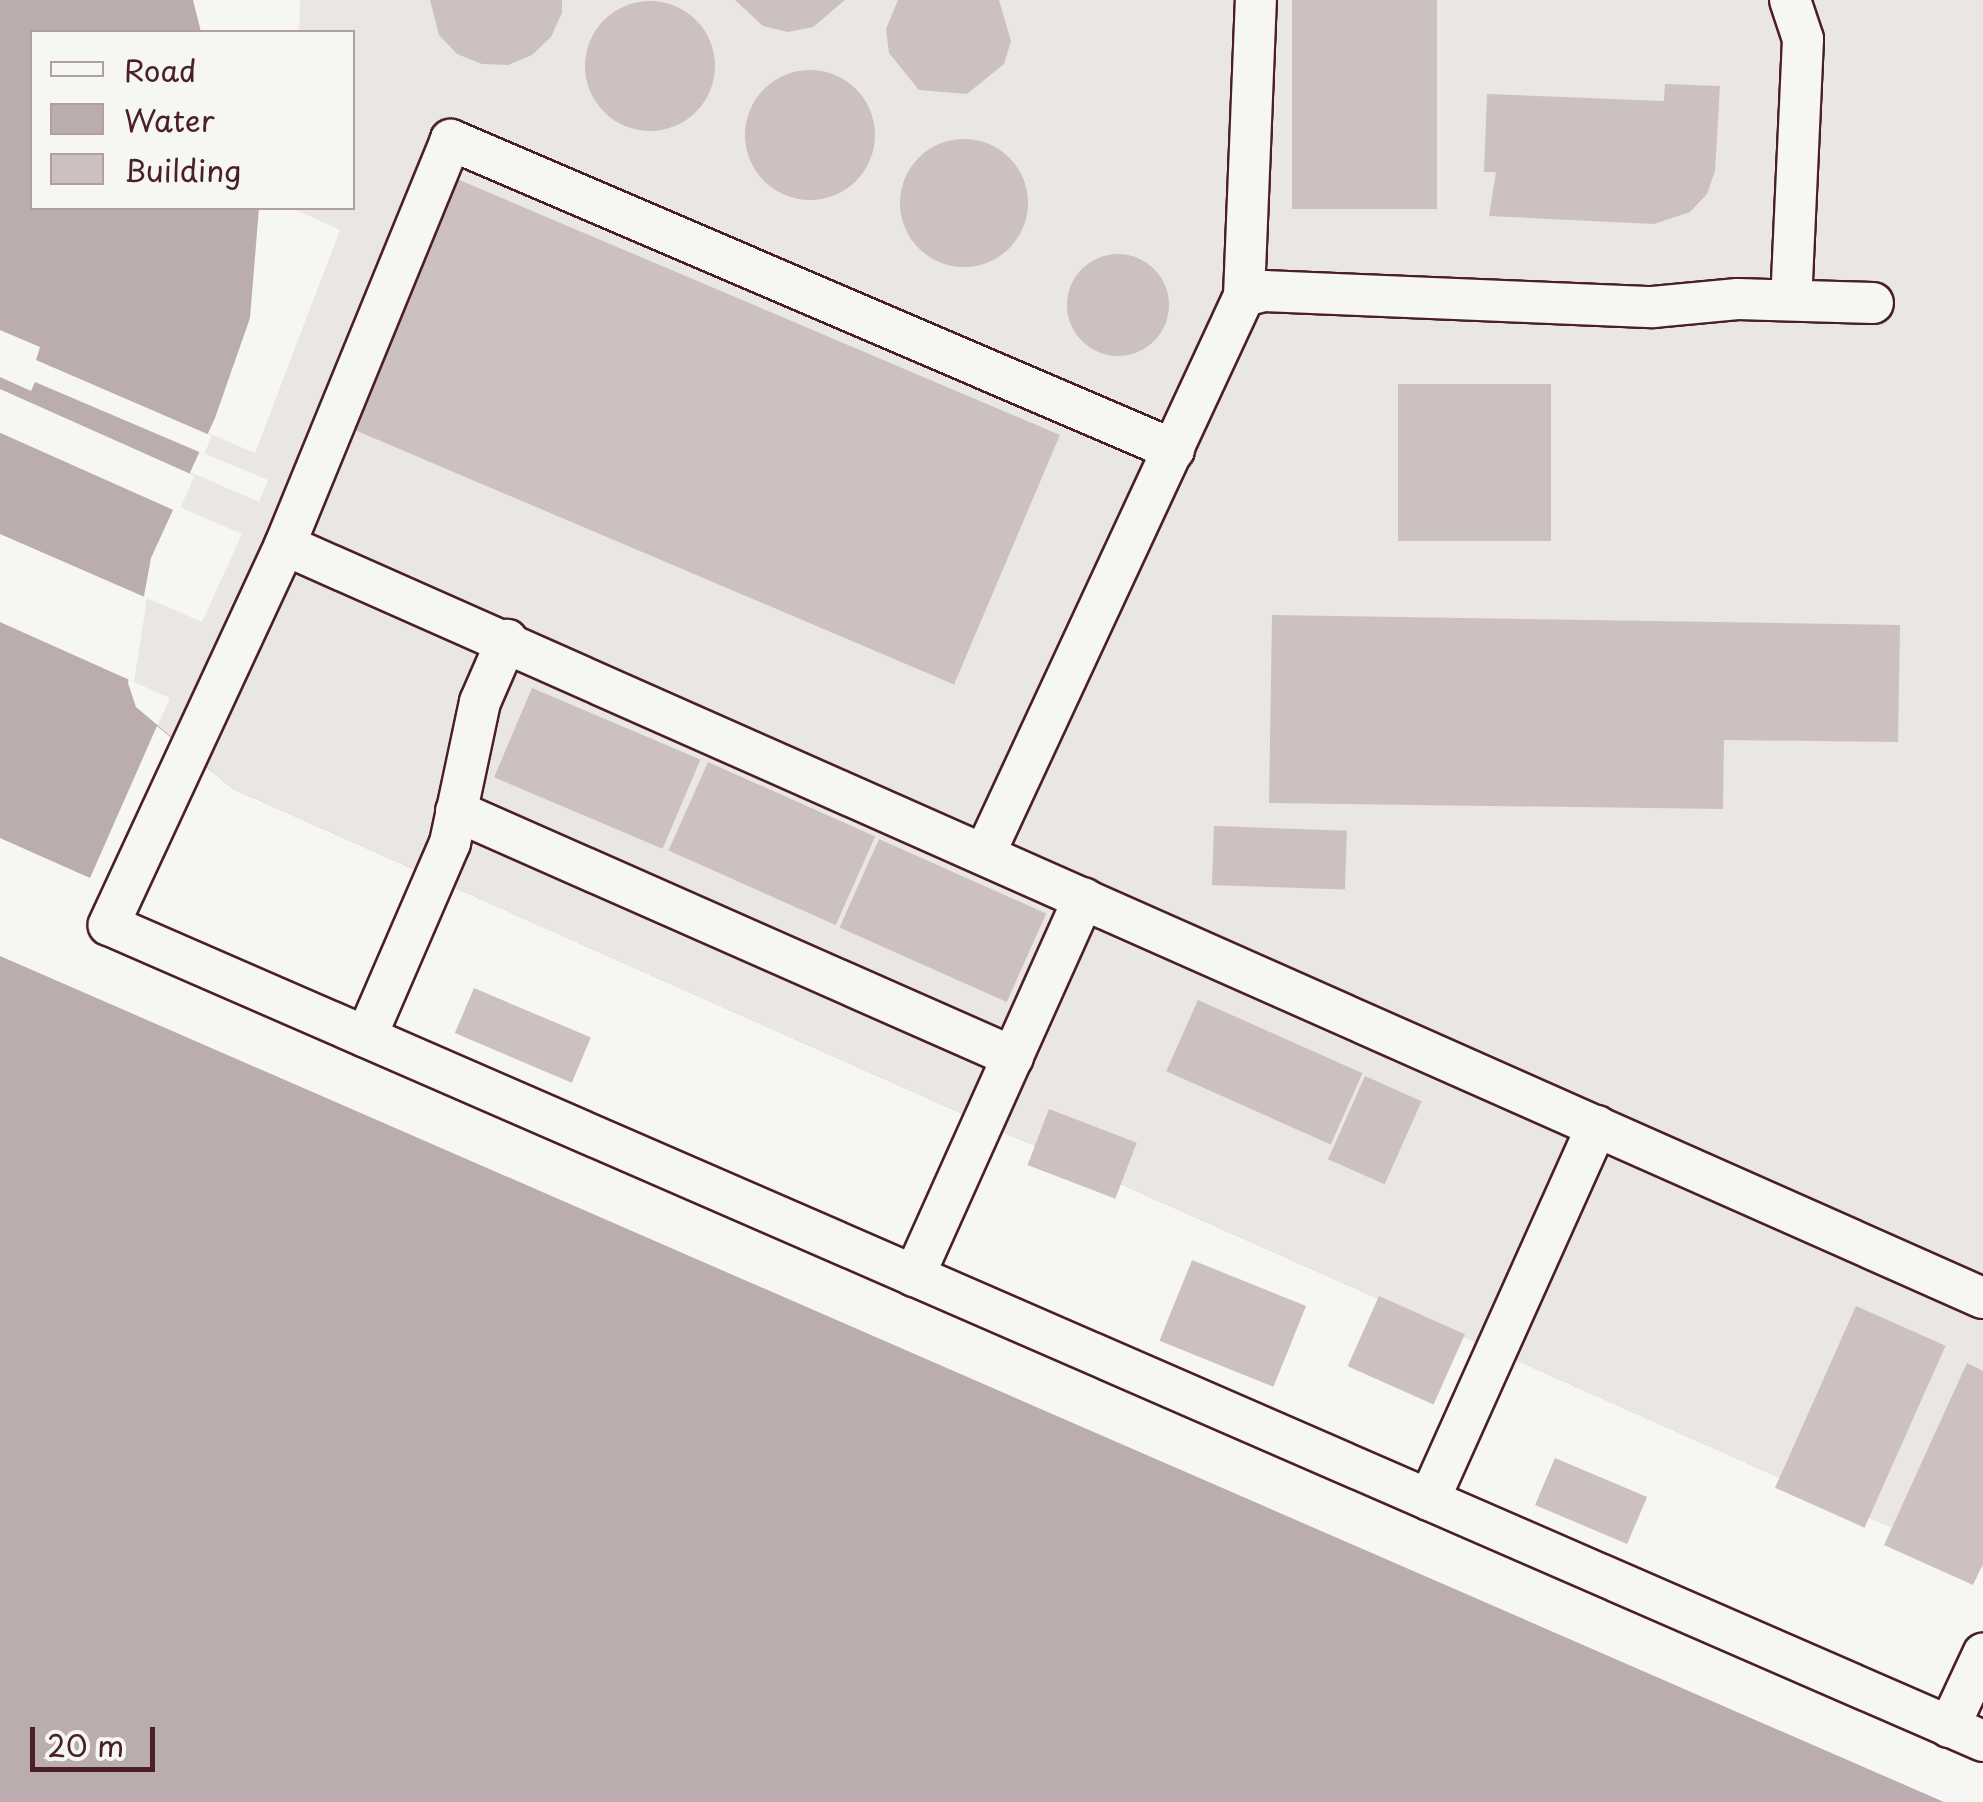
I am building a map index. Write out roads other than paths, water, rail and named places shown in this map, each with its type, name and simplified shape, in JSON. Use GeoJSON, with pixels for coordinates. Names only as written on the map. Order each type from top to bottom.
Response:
{"type":"FeatureCollection","features":[{"type":"Feature","properties":{"kind":"lane"},"geometry":{"type":"LineString","coordinates":[[985,852],[1244,296],[1256,0]]}},
{"type":"Feature","properties":{"kind":"lane"},"geometry":{"type":"LineString","coordinates":[[1790,0],[1803,39],[1791,300]]}},
{"type":"Feature","properties":{"kind":"lane"},"geometry":{"type":"LineString","coordinates":[[1174,450],[452,140],[285,544],[108,925],[1966,1734],[1983,1654]]}},
{"type":"Feature","properties":{"kind":"lane"},"geometry":{"type":"LineString","coordinates":[[1244,296],[1264,291],[1652,307],[1791,300],[1873,303]]}},
{"type":"Feature","properties":{"kind":"lane"},"geometry":{"type":"LineString","coordinates":[[285,544],[1983,1298]]}},
{"type":"Feature","properties":{"kind":"lane"},"geometry":{"type":"LineString","coordinates":[[366,1037],[450,843],[480,702],[507,640]]}},
{"type":"Feature","properties":{"kind":"lane"},"geometry":{"type":"LineString","coordinates":[[456,812],[1013,1056]]}},
{"type":"Feature","properties":{"kind":"lane"},"geometry":{"type":"LineString","coordinates":[[914,1276],[1084,898]]}},
{"type":"Feature","properties":{"kind":"lane"},"geometry":{"type":"LineString","coordinates":[[1429,1500],[1597,1126]]}},
{"type":"Feature","properties":{"kind":"water"},"geometry":{"type":"Polygon","coordinates":[[[0,0],[193,0],[200,30],[30,30],[30,210],[259,210],[250,318],[215,418],[151,558],[128,683],[136,707],[233,789],[1983,1568],[1983,1802],[0,1802],[0,0]]]}}]}
